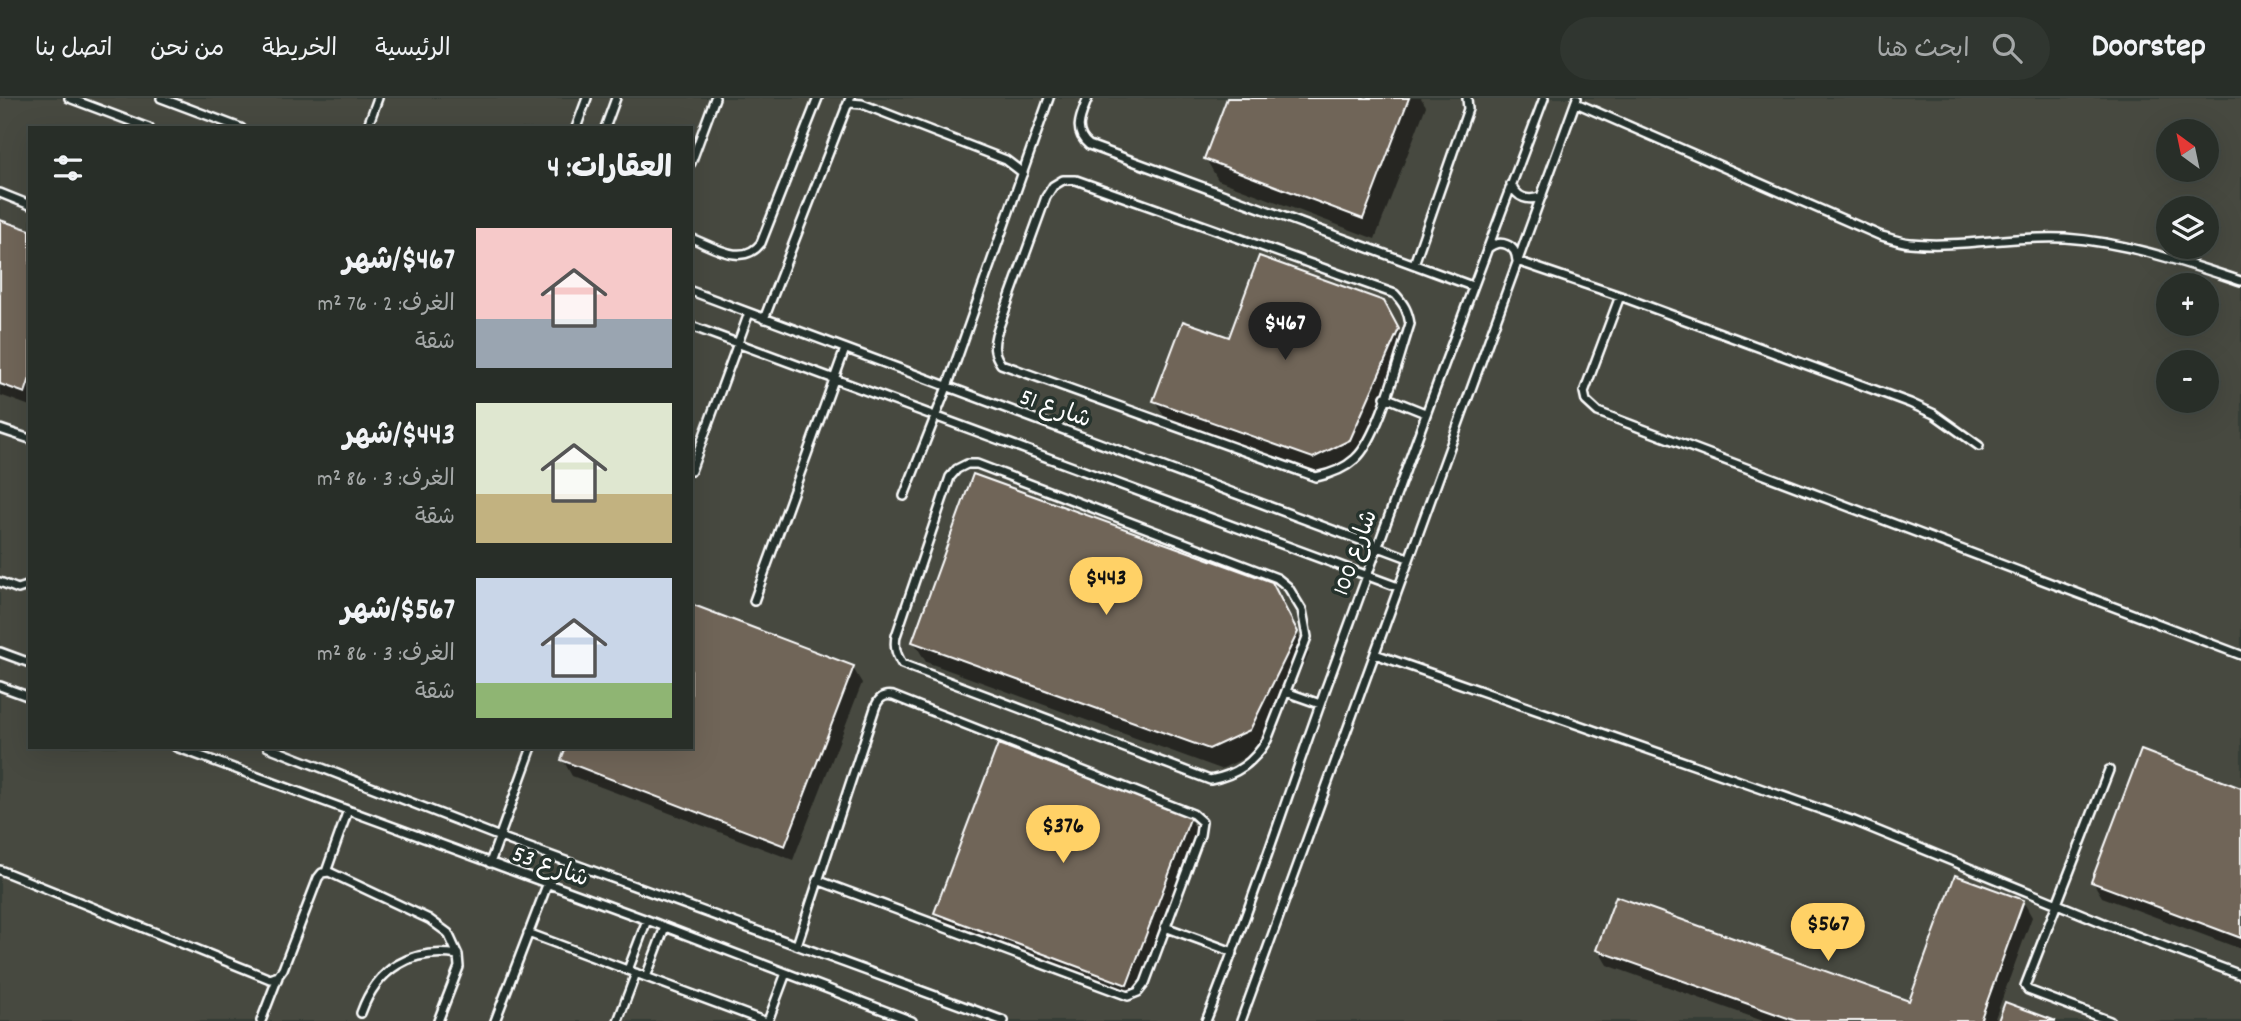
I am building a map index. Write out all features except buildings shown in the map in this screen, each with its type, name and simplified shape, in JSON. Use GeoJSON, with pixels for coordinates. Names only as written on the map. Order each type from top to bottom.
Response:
{"type":"FeatureCollection","features":[{"type":"Feature","properties":{"kind":"lane"},"geometry":{"type":"LineString","coordinates":[[69,98],[144,126]]}},
{"type":"Feature","properties":{"kind":"lane"},"geometry":{"type":"LineString","coordinates":[[161,98],[236,126]]}},
{"type":"Feature","properties":{"kind":"lane"},"geometry":{"type":"LineString","coordinates":[[368,126],[378,98]]}},
{"type":"Feature","properties":{"kind":"lane"},"geometry":{"type":"LineString","coordinates":[[577,126],[587,98]]}},
{"type":"Feature","properties":{"kind":"lane"},"geometry":{"type":"LineString","coordinates":[[606,126],[616,98]]}},
{"type":"Feature","properties":{"kind":"lane"},"geometry":{"type":"LineString","coordinates":[[693,158],[715,98]]}},
{"type":"Feature","properties":{"kind":"lane"},"geometry":{"type":"LineString","coordinates":[[693,239],[736,255],[750,254],[757,249],[818,98]]}},
{"type":"Feature","properties":{"kind":"lane"},"geometry":{"type":"LineString","coordinates":[[764,319],[849,98]]}},
{"type":"Feature","properties":{"kind":"lane"},"geometry":{"type":"LineString","coordinates":[[904,496],[947,387],[1049,98]]}},
{"type":"Feature","properties":{"kind":"lane"},"geometry":{"type":"LineString","coordinates":[[1088,98],[1078,124],[1083,140],[1089,145],[1472,286]]}},
{"type":"Feature","properties":{"kind":"lane"},"geometry":{"type":"LineString","coordinates":[[1414,264],[1468,109],[1467,98]]}},
{"type":"Feature","properties":{"kind":"lane","name":"شارع 100"},"geometry":{"type":"LineString","coordinates":[[1206,1021],[1233,952],[1424,413],[1544,98]]}},
{"type":"Feature","properties":{"kind":"lane"},"geometry":{"type":"LineString","coordinates":[[1241,1021],[1576,101],[1879,235],[1908,243],[1987,243],[2063,238],[2101,242],[2138,249],[2241,281]]}},
{"type":"Feature","properties":{"kind":"lane"},"geometry":{"type":"LineString","coordinates":[[846,107],[850,103],[862,104],[1006,160],[1023,173]]}},
{"type":"Feature","properties":{"kind":"lane"},"geometry":{"type":"LineString","coordinates":[[1063,180],[1076,180],[1395,294],[1409,313],[1410,324],[1385,397],[1372,437],[1355,460],[1343,468],[1316,477],[1001,364],[995,356],[994,346],[1046,197],[1053,186],[1063,180]]}},
{"type":"Feature","properties":{"kind":"lane"},"geometry":{"type":"LineString","coordinates":[[1511,184],[1518,195],[1524,198],[1542,196]]}},
{"type":"Feature","properties":{"kind":"lane"},"geometry":{"type":"LineString","coordinates":[[0,193],[28,204]]}},
{"type":"Feature","properties":{"kind":"lane"},"geometry":{"type":"LineString","coordinates":[[1486,250],[1495,243],[1506,244],[1515,251],[1517,261]]}},
{"type":"Feature","properties":{"kind":"lane"},"geometry":{"type":"LineString","coordinates":[[1517,261],[1910,403],[1934,414],[1979,446]]}},
{"type":"Feature","properties":{"kind":"lane","name":"شارع 51"},"geometry":{"type":"LineString","coordinates":[[693,292],[1408,558]]}},
{"type":"Feature","properties":{"kind":"lane"},"geometry":{"type":"LineString","coordinates":[[1620,296],[1584,392],[1586,401],[1598,412],[2241,655]]}},
{"type":"Feature","properties":{"kind":"lane"},"geometry":{"type":"LineString","coordinates":[[693,466],[749,313]]}},
{"type":"Feature","properties":{"kind":"lane","name":"شارع 51"},"geometry":{"type":"LineString","coordinates":[[693,327],[1398,587]]}},
{"type":"Feature","properties":{"kind":"lane"},"geometry":{"type":"LineString","coordinates":[[754,601],[845,349]]}},
{"type":"Feature","properties":{"kind":"lane"},"geometry":{"type":"LineString","coordinates":[[1385,397],[1424,413]]}},
{"type":"Feature","properties":{"kind":"lane"},"geometry":{"type":"LineString","coordinates":[[0,429],[28,438]]}},
{"type":"Feature","properties":{"kind":"lane"},"geometry":{"type":"LineString","coordinates":[[967,464],[977,464],[1277,578],[1296,598],[1306,624],[1307,637],[1286,692],[1268,740],[1260,752],[1238,771],[1210,780],[902,664],[894,646],[896,636],[950,477],[957,469],[967,464]]}},
{"type":"Feature","properties":{"kind":"lane"},"geometry":{"type":"LineString","coordinates":[[0,582],[18,589],[28,586]]}},
{"type":"Feature","properties":{"kind":"lane"},"geometry":{"type":"LineString","coordinates":[[0,652],[28,662]]}},
{"type":"Feature","properties":{"kind":"lane"},"geometry":{"type":"LineString","coordinates":[[1374,653],[1854,821],[2058,905],[2241,975]]}},
{"type":"Feature","properties":{"kind":"lane"},"geometry":{"type":"LineString","coordinates":[[0,686],[28,696]]}},
{"type":"Feature","properties":{"kind":"lane"},"geometry":{"type":"LineString","coordinates":[[1286,692],[1320,704]]}},
{"type":"Feature","properties":{"kind":"lane"},"geometry":{"type":"LineString","coordinates":[[797,945],[817,880],[875,708],[881,698],[893,696],[1197,816],[1202,822],[1200,835],[1142,988],[1134,995],[1128,996],[817,880]]}},
{"type":"Feature","properties":{"kind":"lane","name":"شارع 53"},"geometry":{"type":"LineString","coordinates":[[181,749],[647,920],[896,1018],[912,1021]]}},
{"type":"Feature","properties":{"kind":"lane","name":"شارع 53"},"geometry":{"type":"LineString","coordinates":[[273,749],[500,837],[1004,1021]]}},
{"type":"Feature","properties":{"kind":"lane"},"geometry":{"type":"LineString","coordinates":[[490,863],[531,749]]}},
{"type":"Feature","properties":{"kind":"lane"},"geometry":{"type":"LineString","coordinates":[[2109,770],[2025,987],[2110,1021]]}},
{"type":"Feature","properties":{"kind":"lane"},"geometry":{"type":"LineString","coordinates":[[261,1021],[316,881],[326,872],[348,810]]}},
{"type":"Feature","properties":{"kind":"lane"},"geometry":{"type":"LineString","coordinates":[[0,870],[260,976],[270,979],[278,976]]}},
{"type":"Feature","properties":{"kind":"lane"},"geometry":{"type":"LineString","coordinates":[[326,872],[439,925],[448,933],[458,955],[458,967],[438,1021]]}},
{"type":"Feature","properties":{"kind":"lane"},"geometry":{"type":"LineString","coordinates":[[495,1021],[547,885]]}},
{"type":"Feature","properties":{"kind":"lane"},"geometry":{"type":"LineString","coordinates":[[618,1021],[647,920]]}},
{"type":"Feature","properties":{"kind":"lane"},"geometry":{"type":"LineString","coordinates":[[646,977],[665,927]]}},
{"type":"Feature","properties":{"kind":"lane"},"geometry":{"type":"LineString","coordinates":[[1165,927],[1233,952]]}},
{"type":"Feature","properties":{"kind":"lane"},"geometry":{"type":"LineString","coordinates":[[528,933],[766,1021],[786,973]]}},
{"type":"Feature","properties":{"kind":"lane"},"geometry":{"type":"LineString","coordinates":[[361,1013],[373,988],[392,968],[404,961],[430,953],[458,955]]}},
{"type":"Feature","properties":{"kind":"shaded area"},"geometry":{"type":"Polygon","coordinates":[[[0,98],[2241,98],[2241,1021],[0,1021],[0,98]]]}}]}
